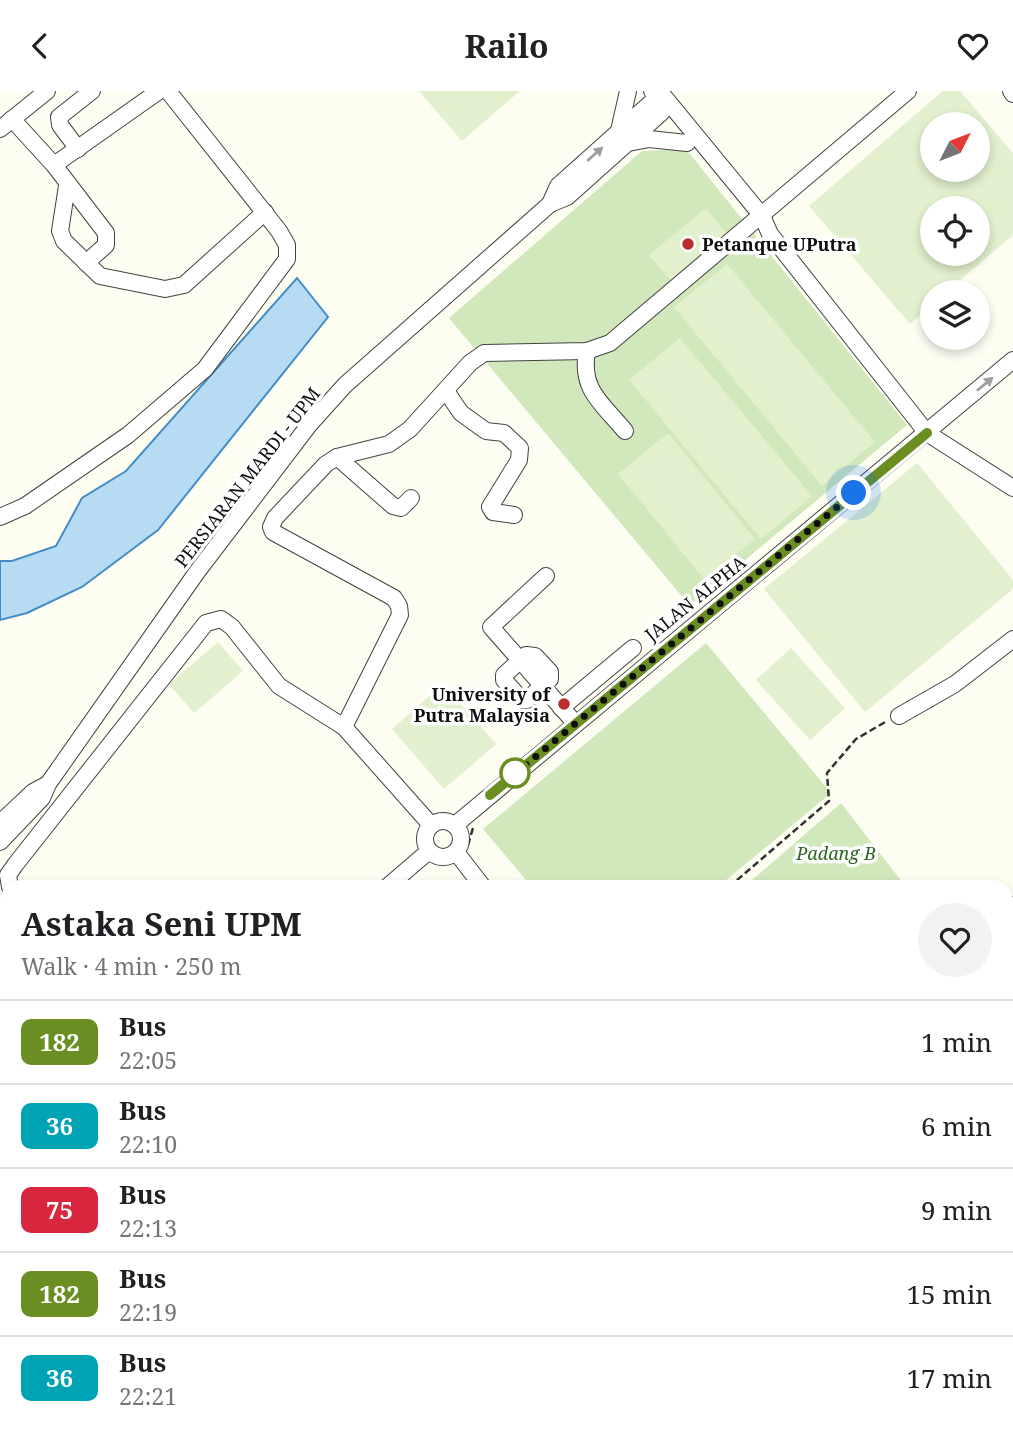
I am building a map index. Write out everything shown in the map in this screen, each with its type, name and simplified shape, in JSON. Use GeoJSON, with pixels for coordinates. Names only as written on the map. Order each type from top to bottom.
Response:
{"type":"FeatureCollection","features":[{"type":"Feature","properties":{"kind":"street"},"geometry":{"type":"LineString","coordinates":[[78,149],[60,125],[59,117],[92,91]]}},
{"type":"Feature","properties":{"kind":"street"},"geometry":{"type":"LineString","coordinates":[[54,165],[159,91]]}},
{"type":"Feature","properties":{"kind":"street"},"geometry":{"type":"LineString","coordinates":[[0,517],[24,506],[128,436],[205,369],[287,260],[287,245],[265,212],[168,91]]}},
{"type":"Feature","properties":{"kind":"street"},"geometry":{"type":"LineString","coordinates":[[628,91],[623,138],[687,143]]}},
{"type":"Feature","properties":{"kind":"street"},"geometry":{"type":"LineString","coordinates":[[344,727],[400,615],[399,605],[394,598],[273,533],[271,527],[275,518],[337,457],[389,444],[410,429],[470,363],[484,353],[587,351],[610,343],[908,91]]}},
{"type":"Feature","properties":{"kind":"street"},"geometry":{"type":"LineString","coordinates":[[44,92],[4,124],[54,165],[67,186],[108,236],[106,245],[86,263]]}},
{"type":"Feature","properties":{"kind":"street"},"geometry":{"type":"LineString","coordinates":[[655,98],[718,165],[757,219]]}},
{"type":"Feature","properties":{"kind":"street"},"geometry":{"type":"LineString","coordinates":[[655,98],[687,143],[770,234],[927,433],[1013,488]]}},
{"type":"Feature","properties":{"kind":"street","name":"PERSIARAN MARDI - UPM"},"geometry":{"type":"LineString","coordinates":[[0,842],[42,798],[48,784],[197,572],[309,425],[345,385],[550,204],[567,197],[623,138],[655,98]]}},
{"type":"Feature","properties":{"kind":"street"},"geometry":{"type":"LineString","coordinates":[[67,186],[60,232],[64,240],[100,276],[113,280],[176,288],[184,285],[265,212]]}},
{"type":"Feature","properties":{"kind":"street"},"geometry":{"type":"LineString","coordinates":[[587,351],[586,382],[625,431]]}},
{"type":"Feature","properties":{"kind":"street","name":"JALAN ALPHA"},"geometry":{"type":"LineString","coordinates":[[455,825],[1013,360]]}},
{"type":"Feature","properties":{"kind":"street"},"geometry":{"type":"LineString","coordinates":[[446,391],[461,413],[486,431],[504,433],[520,448],[519,460],[490,507],[493,512],[514,515]]}},
{"type":"Feature","properties":{"kind":"street"},"geometry":{"type":"LineString","coordinates":[[337,457],[393,506],[401,508],[411,498]]}},
{"type":"Feature","properties":{"kind":"street"},"geometry":{"type":"LineString","coordinates":[[546,576],[491,627],[575,723]]}},
{"type":"Feature","properties":{"kind":"street"},"geometry":{"type":"LineString","coordinates":[[9,880],[8,875],[15,865],[206,623],[213,619],[221,619],[232,627],[279,686],[344,727],[431,825]]}},
{"type":"Feature","properties":{"kind":"street"},"geometry":{"type":"LineString","coordinates":[[899,716],[955,684],[1013,639]]}},
{"type":"Feature","properties":{"kind":"street"},"geometry":{"type":"LineString","coordinates":[[561,708],[633,648]]}},
{"type":"Feature","properties":{"kind":"street"},"geometry":{"type":"LineString","coordinates":[[519,661],[504,675],[504,680],[522,700],[527,700],[542,687]]}},
{"type":"Feature","properties":{"kind":"street","name":"PERSIARAN MARDI - UPM"},"geometry":{"type":"LineString","coordinates":[[0,823],[33,792],[48,784]]}},
{"type":"Feature","properties":{"kind":"street"},"geometry":{"type":"LineString","coordinates":[[429,852],[424,840],[431,825],[444,821],[455,825],[461,835],[462,849],[469,870],[477,880]]}},
{"type":"Feature","properties":{"kind":"street"},"geometry":{"type":"LineString","coordinates":[[429,852],[446,857],[462,849]]}},
{"type":"Feature","properties":{"kind":"street"},"geometry":{"type":"LineString","coordinates":[[395,880],[429,852]]}},
{"type":"Feature","properties":{"kind":"path"},"geometry":{"type":"LineString","coordinates":[[737,880],[829,801],[827,773],[856,739],[899,716]]}},
{"type":"Feature","properties":{"kind":"path"},"geometry":{"type":"LineString","coordinates":[[462,849],[474,826]]}},
{"type":"Feature","properties":{"kind":"green space"},"geometry":{"type":"Polygon","coordinates":[[[419,91],[520,91],[462,141],[419,91]]]}},
{"type":"Feature","properties":{"kind":"green space"},"geometry":{"type":"Polygon","coordinates":[[[943,91],[960,91],[978,112],[920,112],[920,182],[990,182],[990,126],[1013,153],[1013,235],[990,255],[990,196],[920,196],[920,266],[977,266],[960,280],[920,280],[920,315],[910,324],[809,206],[943,91]]]}},
{"type":"Feature","properties":{"kind":"green space"},"geometry":{"type":"Polygon","coordinates":[[[686,149],[907,425],[690,606],[449,318],[642,151],[686,149]]]}},
{"type":"Feature","properties":{"kind":"green space","name":"Petanque UPutra"},"geometry":{"type":"Polygon","coordinates":[[[706,208],[726,233],[670,280],[649,255],[706,208]]]}},
{"type":"Feature","properties":{"kind":"green space"},"geometry":{"type":"Polygon","coordinates":[[[727,264],[875,442],[822,486],[674,307],[727,264]]]}},
{"type":"Feature","properties":{"kind":"green space"},"geometry":{"type":"Polygon","coordinates":[[[680,338],[812,496],[761,539],[629,380],[680,338]]]}},
{"type":"Feature","properties":{"kind":"green space"},"geometry":{"type":"Polygon","coordinates":[[[668,433],[755,539],[705,580],[618,474],[668,433]]]}},
{"type":"Feature","properties":{"kind":"green space"},"geometry":{"type":"Polygon","coordinates":[[[917,463],[1013,580],[1013,589],[865,712],[764,589],[917,463]]]}},
{"type":"Feature","properties":{"kind":"green space"},"geometry":{"type":"Polygon","coordinates":[[[218,642],[243,671],[194,713],[169,684],[218,642]]]}},
{"type":"Feature","properties":{"kind":"green space"},"geometry":{"type":"Polygon","coordinates":[[[706,643],[831,793],[726,880],[526,880],[483,829],[706,643]]]}},
{"type":"Feature","properties":{"kind":"green space"},"geometry":{"type":"Polygon","coordinates":[[[791,648],[845,708],[810,740],[756,680],[791,648]]]}},
{"type":"Feature","properties":{"kind":"green space"},"geometry":{"type":"Polygon","coordinates":[[[443,684],[496,744],[444,789],[392,729],[443,684]]]}},
{"type":"Feature","properties":{"kind":"green space","name":"Padang B"},"geometry":{"type":"Polygon","coordinates":[[[841,803],[901,880],[752,880],[841,803]]]}},
{"type":"Feature","properties":{"kind":"water"},"geometry":{"type":"Polygon","coordinates":[[[297,278],[328,317],[158,530],[82,587],[27,613],[0,620],[0,561],[12,561],[56,546],[82,498],[126,471],[297,278]]]}},
{"type":"Feature","properties":{"kind":"bus line","name":"182"},"geometry":{"type":"LineString","coordinates":[[490,795],[927,433]]}},
{"type":"Feature","properties":{"kind":"place","name":"Petanque UPutra"},"geometry":{"type":"Point","coordinates":[688,244]}},
{"type":"Feature","properties":{"kind":"place","name":"University of Putra Malaysia"},"geometry":{"type":"Point","coordinates":[564,704]}},
{"type":"Feature","properties":{"kind":"route"},"geometry":{"type":"LineString","coordinates":[[515,773],[511,777],[854,493]]}}]}
